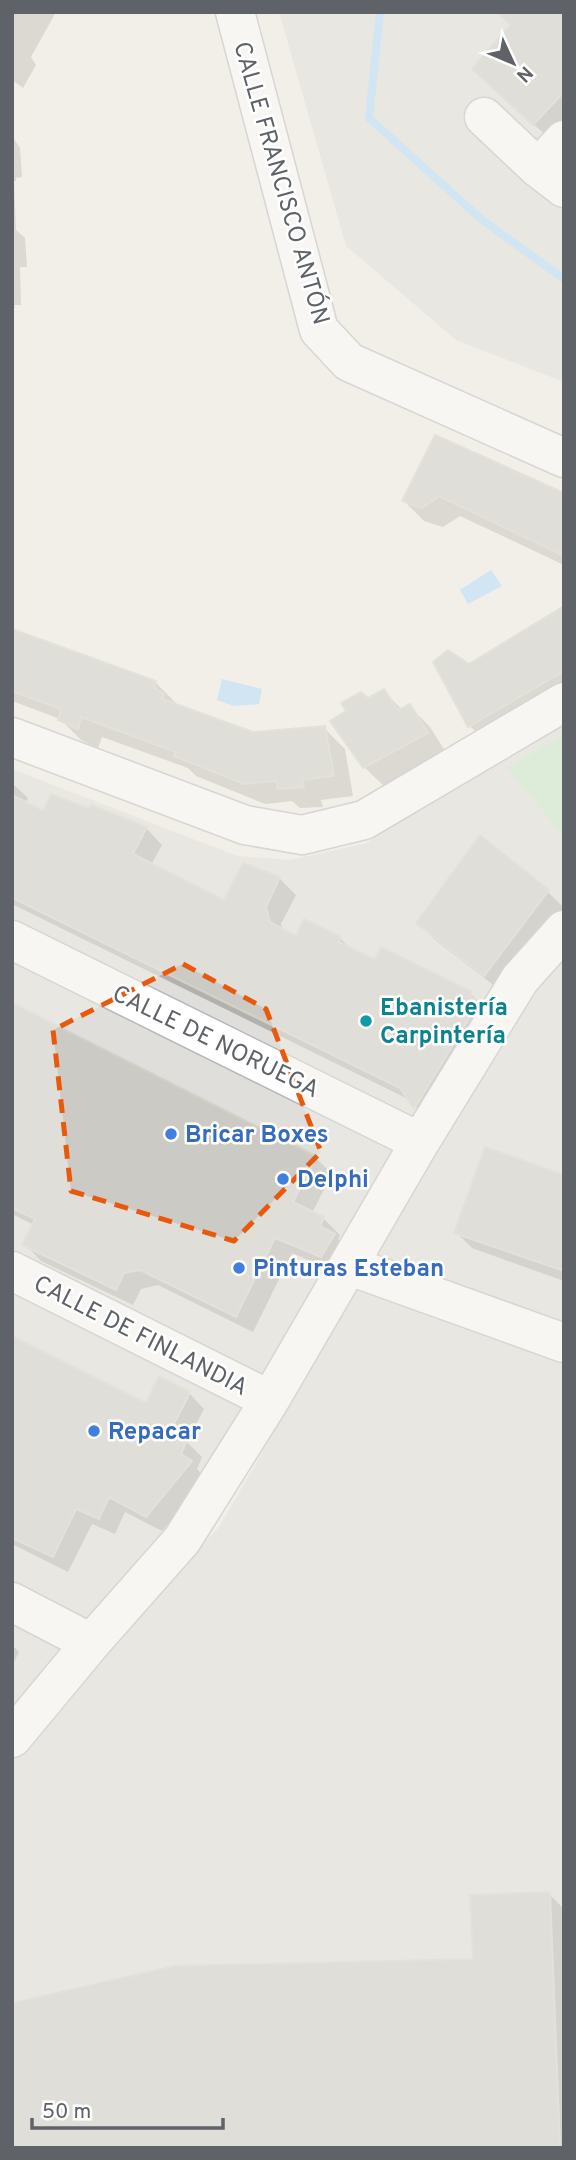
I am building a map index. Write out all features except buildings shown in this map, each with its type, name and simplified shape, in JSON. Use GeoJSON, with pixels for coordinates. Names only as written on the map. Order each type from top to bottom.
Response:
{"type":"FeatureCollection","features":[{"type":"Feature","properties":{"kind":"street","name":"CALLE FRANCISCO ANTÓN"},"geometry":{"type":"LineString","coordinates":[[234,12],[319,330],[349,362],[564,458]]}},
{"type":"Feature","properties":{"kind":"street"},"geometry":{"type":"LineString","coordinates":[[484,117],[551,178],[564,140]]}},
{"type":"Feature","properties":{"kind":"street"},"geometry":{"type":"LineString","coordinates":[[12,737],[245,825],[302,835],[364,820],[564,702]]}},
{"type":"Feature","properties":{"kind":"street"},"geometry":{"type":"LineString","coordinates":[[12,1738],[182,1540],[270,1400],[420,1142],[525,971],[564,930]]}},
{"type":"Feature","properties":{"kind":"street","name":"CALLE DE NORUEGA"},"geometry":{"type":"LineString","coordinates":[[12,940],[420,1142]]}},
{"type":"Feature","properties":{"kind":"street"},"geometry":{"type":"LineString","coordinates":[[350,1266],[564,1343]]}},
{"type":"Feature","properties":{"kind":"street","name":"CALLE DE FINLANDIA"},"geometry":{"type":"LineString","coordinates":[[12,1270],[270,1400]]}},
{"type":"Feature","properties":{"kind":"street"},"geometry":{"type":"LineString","coordinates":[[12,1602],[91,1643]]}},
{"type":"Feature","properties":{"kind":"highlighted area"},"geometry":{"type":"Polygon","coordinates":[[[183,964],[266,1009],[321,1152],[234,1241],[71,1191],[53,1030],[183,964]]]}},
{"type":"Feature","properties":{"kind":"shaded area"},"geometry":{"type":"Polygon","coordinates":[[[279,12],[564,12],[564,382],[456,340],[346,246],[279,12]]]}},
{"type":"Feature","properties":{"kind":"shaded area"},"geometry":{"type":"Polygon","coordinates":[[[564,721],[564,920],[270,1400],[12,1738],[12,769],[237,856],[290,860],[367,843],[429,798],[564,721]]]}},
{"type":"Feature","properties":{"kind":"shaded area"},"geometry":{"type":"Polygon","coordinates":[[[564,934],[564,2148],[12,2148],[12,1748],[219,1527],[564,934]]]}},
{"type":"Feature","properties":{"kind":"green space"},"geometry":{"type":"Polygon","coordinates":[[[564,735],[564,836],[507,768],[564,735]]]}},
{"type":"Feature","properties":{"kind":"water"},"geometry":{"type":"Polygon","coordinates":[[[491,570],[502,586],[468,604],[460,590],[491,570]]]}},
{"type":"Feature","properties":{"kind":"water"},"geometry":{"type":"Polygon","coordinates":[[[222,679],[262,689],[259,704],[234,706],[217,700],[222,679]]]}},
{"type":"Feature","properties":{"kind":"waterway"},"geometry":{"type":"LineString","coordinates":[[380,12],[369,118],[481,219],[564,279]]}},
{"type":"Feature","properties":{"kind":"place","name":"Ebanistería Carpintería"},"geometry":{"type":"Point","coordinates":[366,1021]}},
{"type":"Feature","properties":{"kind":"place","name":"Bricar Boxes"},"geometry":{"type":"Point","coordinates":[171,1134]}},
{"type":"Feature","properties":{"kind":"place","name":"Delphi"},"geometry":{"type":"Point","coordinates":[283,1179]}},
{"type":"Feature","properties":{"kind":"place","name":"Pinturas Esteban"},"geometry":{"type":"Point","coordinates":[239,1268]}},
{"type":"Feature","properties":{"kind":"place","name":"Repacar"},"geometry":{"type":"Point","coordinates":[94,1431]}}]}
